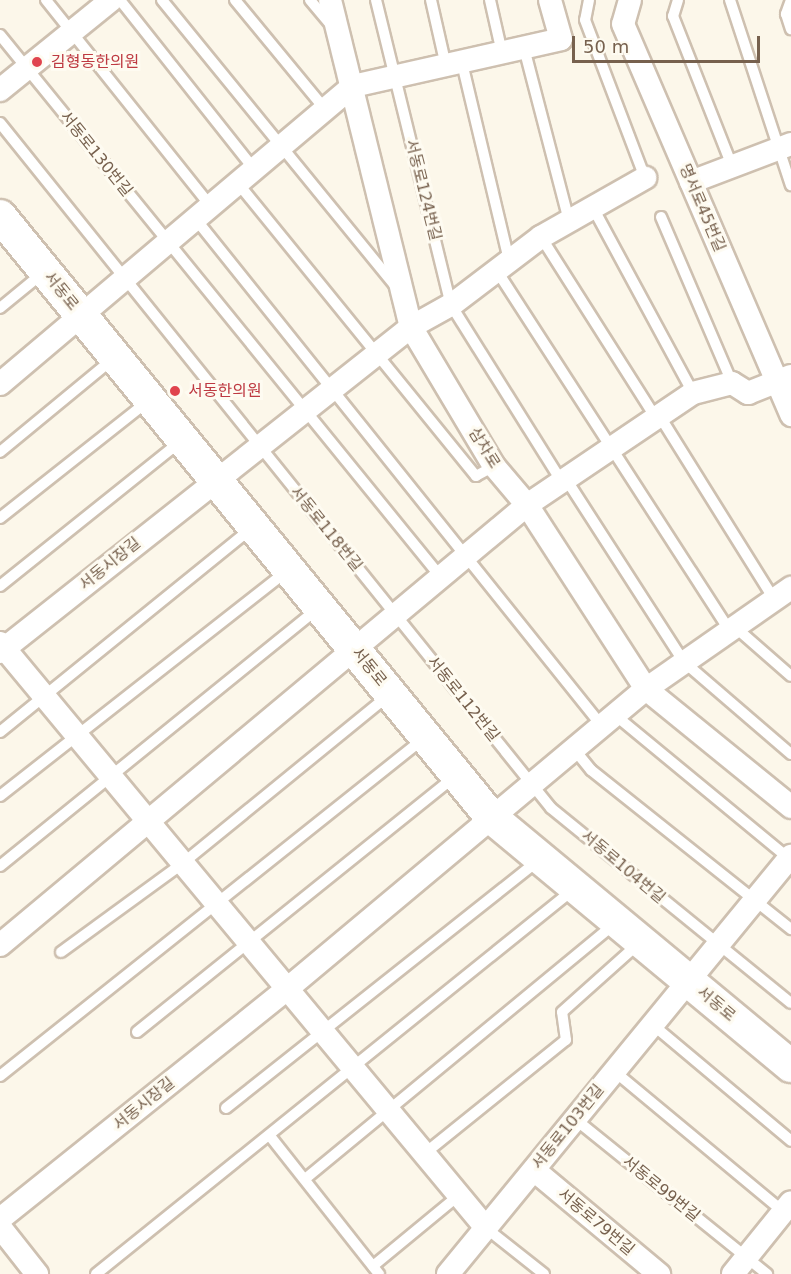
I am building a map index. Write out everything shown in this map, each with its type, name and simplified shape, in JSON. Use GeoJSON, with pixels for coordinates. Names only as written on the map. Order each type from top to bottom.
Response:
{"type":"FeatureCollection","features":[{"type":"Feature","properties":{"kind":"street"},"geometry":{"type":"LineString","coordinates":[[0,90],[111,0]]}},
{"type":"Feature","properties":{"kind":"street","name":"삼차로"},"geometry":{"type":"LineString","coordinates":[[330,0],[353,86],[399,291],[411,327],[494,466],[527,505],[646,689],[791,807]]}},
{"type":"Feature","properties":{"kind":"street"},"geometry":{"type":"LineString","coordinates":[[0,384],[65,330],[79,312],[353,86],[561,39],[550,0]]}},
{"type":"Feature","properties":{"kind":"street","name":"명서로45번길"},"geometry":{"type":"LineString","coordinates":[[630,0],[623,24],[691,182],[784,379],[791,415]]}},
{"type":"Feature","properties":{"kind":"street"},"geometry":{"type":"LineString","coordinates":[[691,182],[783,146]]}},
{"type":"Feature","properties":{"kind":"street"},"geometry":{"type":"LineString","coordinates":[[215,479],[411,327],[451,305],[541,237],[645,178]]}},
{"type":"Feature","properties":{"kind":"street","name":"서동로"},"geometry":{"type":"LineString","coordinates":[[3,226],[79,312],[491,817],[791,1066]]}},
{"type":"Feature","properties":{"kind":"street"},"geometry":{"type":"LineString","coordinates":[[0,945],[527,505],[693,393],[732,383],[748,393],[784,379]]}},
{"type":"Feature","properties":{"kind":"street","name":"서동시장길"},"geometry":{"type":"LineString","coordinates":[[215,479],[2,648],[486,1228]]}},
{"type":"Feature","properties":{"kind":"street"},"geometry":{"type":"LineString","coordinates":[[491,817],[646,689],[785,595]]}},
{"type":"Feature","properties":{"kind":"street","name":"서동시장길"},"geometry":{"type":"LineString","coordinates":[[0,1219],[287,989],[491,817]]}},
{"type":"Feature","properties":{"kind":"street"},"geometry":{"type":"LineString","coordinates":[[689,981],[790,858]]}},
{"type":"Feature","properties":{"kind":"street","name":"서동로103번길"},"geometry":{"type":"LineString","coordinates":[[451,1273],[689,981]]}},
{"type":"Feature","properties":{"kind":"street","name":"서동로79번길"},"geometry":{"type":"LineString","coordinates":[[534,1170],[659,1274]]}},
{"type":"Feature","properties":{"kind":"street"},"geometry":{"type":"LineString","coordinates":[[740,1266],[788,1210]]}},
{"type":"Feature","properties":{"kind":"street"},"geometry":{"type":"LineString","coordinates":[[0,1227],[37,1274]]}},
{"type":"Feature","properties":{"kind":"lane"},"geometry":{"type":"LineString","coordinates":[[46,0],[72,32],[332,388],[466,556],[608,720],[790,858]]}},
{"type":"Feature","properties":{"kind":"lane"},"geometry":{"type":"LineString","coordinates":[[120,0],[245,175],[378,352],[476,477],[494,466]]}},
{"type":"Feature","properties":{"kind":"lane"},"geometry":{"type":"LineString","coordinates":[[162,0],[278,147],[399,291]]}},
{"type":"Feature","properties":{"kind":"lane"},"geometry":{"type":"LineString","coordinates":[[236,0],[325,109]]}},
{"type":"Feature","properties":{"kind":"lane"},"geometry":{"type":"LineString","coordinates":[[310,0],[339,36]]}},
{"type":"Feature","properties":{"kind":"lane"},"geometry":{"type":"LineString","coordinates":[[376,0],[395,76]]}},
{"type":"Feature","properties":{"kind":"lane"},"geometry":{"type":"LineString","coordinates":[[431,0],[454,64],[503,266],[612,447],[732,629],[791,676]]}},
{"type":"Feature","properties":{"kind":"lane"},"geometry":{"type":"LineString","coordinates":[[490,0],[513,51],[569,221]]}},
{"type":"Feature","properties":{"kind":"lane"},"geometry":{"type":"LineString","coordinates":[[589,0],[585,20],[645,178]]}},
{"type":"Feature","properties":{"kind":"lane"},"geometry":{"type":"LineString","coordinates":[[678,0],[674,16],[732,166]]}},
{"type":"Feature","properties":{"kind":"lane"},"geometry":{"type":"LineString","coordinates":[[730,0],[783,146],[791,185]]}},
{"type":"Feature","properties":{"kind":"lane"},"geometry":{"type":"LineString","coordinates":[[791,0],[786,14],[791,28]]}},
{"type":"Feature","properties":{"kind":"lane","name":"서동로130번길"},"geometry":{"type":"LineString","coordinates":[[0,35],[166,240]]}},
{"type":"Feature","properties":{"kind":"lane","name":"서동로124번길"},"geometry":{"type":"LineString","coordinates":[[395,76],[451,305]]}},
{"type":"Feature","properties":{"kind":"lane"},"geometry":{"type":"LineString","coordinates":[[0,123],[258,445]]}},
{"type":"Feature","properties":{"kind":"lane"},"geometry":{"type":"LineString","coordinates":[[592,206],[693,393]]}},
{"type":"Feature","properties":{"kind":"lane"},"geometry":{"type":"LineString","coordinates":[[661,217],[732,383]]}},
{"type":"Feature","properties":{"kind":"lane"},"geometry":{"type":"LineString","coordinates":[[541,237],[658,417],[785,595]]}},
{"type":"Feature","properties":{"kind":"lane"},"geometry":{"type":"LineString","coordinates":[[166,240],[440,576]]}},
{"type":"Feature","properties":{"kind":"lane"},"geometry":{"type":"LineString","coordinates":[[0,308],[45,272]]}},
{"type":"Feature","properties":{"kind":"lane"},"geometry":{"type":"LineString","coordinates":[[451,305],[684,663],[791,754]]}},
{"type":"Feature","properties":{"kind":"lane"},"geometry":{"type":"LineString","coordinates":[[0,452],[116,357]]}},
{"type":"Feature","properties":{"kind":"lane"},"geometry":{"type":"LineString","coordinates":[[0,518],[150,399]]}},
{"type":"Feature","properties":{"kind":"lane"},"geometry":{"type":"LineString","coordinates":[[0,586],[183,439]]}},
{"type":"Feature","properties":{"kind":"lane","name":"서동로118번길"},"geometry":{"type":"LineString","coordinates":[[258,445],[394,614]]}},
{"type":"Feature","properties":{"kind":"lane"},"geometry":{"type":"LineString","coordinates":[[0,732],[254,527]]}},
{"type":"Feature","properties":{"kind":"lane"},"geometry":{"type":"LineString","coordinates":[[0,796],[289,570]]}},
{"type":"Feature","properties":{"kind":"lane"},"geometry":{"type":"LineString","coordinates":[[0,866],[320,607]]}},
{"type":"Feature","properties":{"kind":"lane","name":"서동로112번길"},"geometry":{"type":"LineString","coordinates":[[394,614],[532,783]]}},
{"type":"Feature","properties":{"kind":"lane"},"geometry":{"type":"LineString","coordinates":[[62,952],[183,863],[391,694]]}},
{"type":"Feature","properties":{"kind":"lane"},"geometry":{"type":"LineString","coordinates":[[0,1076],[426,737]]}},
{"type":"Feature","properties":{"kind":"lane"},"geometry":{"type":"LineString","coordinates":[[574,749],[591,770],[791,929]]}},
{"type":"Feature","properties":{"kind":"lane"},"geometry":{"type":"LineString","coordinates":[[137,1032],[457,775]]}},
{"type":"Feature","properties":{"kind":"lane","name":"서동로104번길"},"geometry":{"type":"LineString","coordinates":[[532,783],[551,808],[791,1003]]}},
{"type":"Feature","properties":{"kind":"lane"},"geometry":{"type":"LineString","coordinates":[[226,1108],[321,1029],[541,859]]}},
{"type":"Feature","properties":{"kind":"lane"},"geometry":{"type":"LineString","coordinates":[[96,1274],[354,1069],[576,887]]}},
{"type":"Feature","properties":{"kind":"lane"},"geometry":{"type":"LineString","coordinates":[[305,1179],[617,922]]}},
{"type":"Feature","properties":{"kind":"lane"},"geometry":{"type":"LineString","coordinates":[[424,1154],[566,1040],[562,1012],[641,942]]}},
{"type":"Feature","properties":{"kind":"lane"},"geometry":{"type":"LineString","coordinates":[[653,1025],[791,1141]]}},
{"type":"Feature","properties":{"kind":"lane"},"geometry":{"type":"LineString","coordinates":[[614,1071],[788,1210]]}},
{"type":"Feature","properties":{"kind":"lane","name":"서동로99번길"},"geometry":{"type":"LineString","coordinates":[[575,1119],[740,1266],[766,1274]]}},
{"type":"Feature","properties":{"kind":"lane"},"geometry":{"type":"LineString","coordinates":[[270,1136],[376,1270],[459,1195]]}},
{"type":"Feature","properties":{"kind":"lane"},"geometry":{"type":"LineString","coordinates":[[486,1228],[544,1274]]}},
{"type":"Feature","properties":{"kind":"place","name":"김형동한의원"},"geometry":{"type":"Point","coordinates":[37,62]}},
{"type":"Feature","properties":{"kind":"place","name":"서동한의원"},"geometry":{"type":"Point","coordinates":[175,391]}}]}
